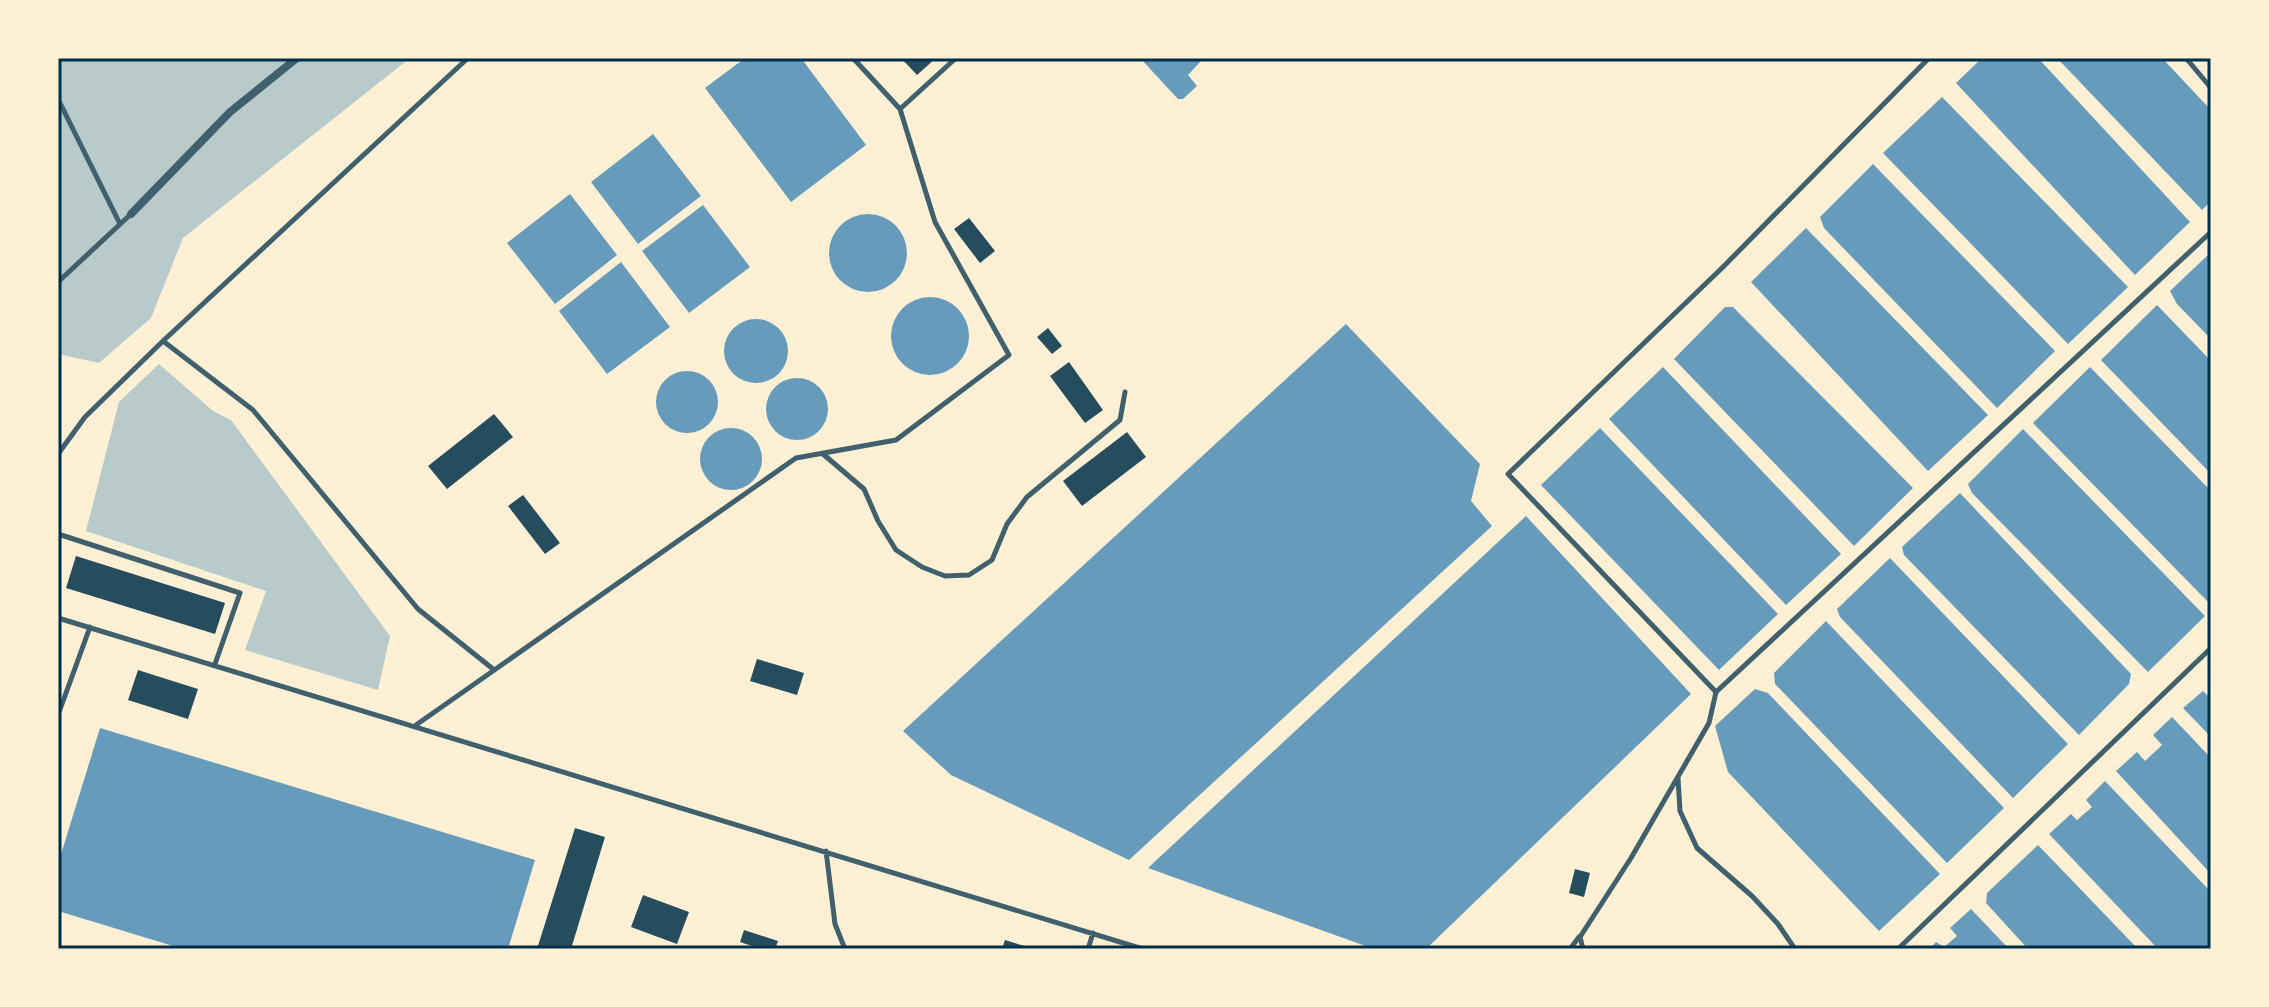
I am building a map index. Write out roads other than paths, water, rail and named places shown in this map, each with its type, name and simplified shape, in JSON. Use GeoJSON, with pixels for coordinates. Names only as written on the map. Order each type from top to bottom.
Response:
{"type":"FeatureCollection","features":[{"type":"Feature","properties":{"kind":"street"},"geometry":{"type":"LineString","coordinates":[[131,214],[230,112],[294,59]]}},
{"type":"Feature","properties":{"kind":"lane"},"geometry":{"type":"LineString","coordinates":[[58,454],[85,417],[163,341],[468,58]]}},
{"type":"Feature","properties":{"kind":"lane"},"geometry":{"type":"LineString","coordinates":[[415,725],[796,458],[896,440],[1009,355],[935,222],[900,109],[853,58]]}},
{"type":"Feature","properties":{"kind":"lane"},"geometry":{"type":"LineString","coordinates":[[900,109],[956,58]]}},
{"type":"Feature","properties":{"kind":"lane"},"geometry":{"type":"LineString","coordinates":[[1716,692],[1508,474],[1723,267],[1929,58]]}},
{"type":"Feature","properties":{"kind":"lane"},"geometry":{"type":"LineString","coordinates":[[2186,58],[2211,88]]}},
{"type":"Feature","properties":{"kind":"lane"},"geometry":{"type":"LineString","coordinates":[[58,99],[120,224]]}},
{"type":"Feature","properties":{"kind":"lane"},"geometry":{"type":"LineString","coordinates":[[58,282],[131,214]]}},
{"type":"Feature","properties":{"kind":"lane"},"geometry":{"type":"LineString","coordinates":[[1570,949],[1631,858],[1709,723],[1716,692],[2211,232]]}},
{"type":"Feature","properties":{"kind":"lane"},"geometry":{"type":"LineString","coordinates":[[163,341],[253,410],[418,609],[493,669]]}},
{"type":"Feature","properties":{"kind":"lane"},"geometry":{"type":"LineString","coordinates":[[822,453],[864,489],[878,521],[896,550],[922,567],[945,576],[969,575],[992,560],[1007,524],[1027,497],[1120,420],[1125,392]]}},
{"type":"Feature","properties":{"kind":"lane"},"geometry":{"type":"LineString","coordinates":[[58,534],[240,593],[215,664]]}},
{"type":"Feature","properties":{"kind":"lane"},"geometry":{"type":"LineString","coordinates":[[58,618],[1143,949]]}},
{"type":"Feature","properties":{"kind":"lane"},"geometry":{"type":"LineString","coordinates":[[58,715],[90,627]]}},
{"type":"Feature","properties":{"kind":"lane"},"geometry":{"type":"LineString","coordinates":[[1898,949],[2211,648]]}},
{"type":"Feature","properties":{"kind":"lane"},"geometry":{"type":"LineString","coordinates":[[1678,777],[1680,811],[1697,848],[1752,896],[1778,924],[1795,949]]}},
{"type":"Feature","properties":{"kind":"lane"},"geometry":{"type":"LineString","coordinates":[[826,851],[835,924],[845,949]]}},
{"type":"Feature","properties":{"kind":"lane"},"geometry":{"type":"LineString","coordinates":[[1088,949],[1093,933]]}},
{"type":"Feature","properties":{"kind":"lane"},"geometry":{"type":"LineString","coordinates":[[1580,937],[1583,949]]}},
{"type":"Feature","properties":{"kind":"water"},"geometry":{"type":"Polygon","coordinates":[[[745,58],[801,58],[866,145],[791,202],[705,88],[745,58]]]}},
{"type":"Feature","properties":{"kind":"water"},"geometry":{"type":"Polygon","coordinates":[[[1140,58],[1201,58],[1188,75],[1197,86],[1183,99],[1178,99],[1140,58]]]}},
{"type":"Feature","properties":{"kind":"water"},"geometry":{"type":"Polygon","coordinates":[[[1982,58],[2038,58],[2190,222],[2135,275],[1956,83],[1982,58]]]}},
{"type":"Feature","properties":{"kind":"water"},"geometry":{"type":"Polygon","coordinates":[[[2057,58],[2162,58],[2211,110],[2211,201],[2202,210],[2057,58]]]}},
{"type":"Feature","properties":{"kind":"water"},"geometry":{"type":"Polygon","coordinates":[[[1942,97],[2128,287],[2068,344],[1883,153],[1942,97]]]}},
{"type":"Feature","properties":{"kind":"water"},"geometry":{"type":"Polygon","coordinates":[[[653,134],[701,196],[638,244],[591,182],[653,134]]]}},
{"type":"Feature","properties":{"kind":"water"},"geometry":{"type":"Polygon","coordinates":[[[1873,164],[2055,351],[1997,408],[1824,228],[1820,217],[1873,164]]]}},
{"type":"Feature","properties":{"kind":"water"},"geometry":{"type":"Polygon","coordinates":[[[570,194],[617,255],[555,304],[507,243],[570,194]]]}},
{"type":"Feature","properties":{"kind":"water"},"geometry":{"type":"Polygon","coordinates":[[[703,205],[750,267],[689,313],[642,251],[703,205]]]}},
{"type":"Feature","properties":{"kind":"water"},"geometry":{"type":"Polygon","coordinates":[[[868,214],[883,217],[900,231],[907,253],[904,268],[890,285],[868,292],[853,289],[836,275],[829,253],[832,238],[846,221],[868,214]]]}},
{"type":"Feature","properties":{"kind":"water"},"geometry":{"type":"Polygon","coordinates":[[[1806,228],[1988,415],[1928,471],[1751,282],[1806,228]]]}},
{"type":"Feature","properties":{"kind":"water"},"geometry":{"type":"Polygon","coordinates":[[[2211,252],[2211,339],[2177,304],[2170,291],[2211,252]]]}},
{"type":"Feature","properties":{"kind":"water"},"geometry":{"type":"Polygon","coordinates":[[[621,262],[670,327],[607,374],[559,311],[621,262]]]}},
{"type":"Feature","properties":{"kind":"water"},"geometry":{"type":"Polygon","coordinates":[[[930,297],[945,300],[962,314],[969,336],[966,351],[952,368],[930,375],[915,372],[898,358],[891,336],[894,321],[908,304],[930,297]]]}},
{"type":"Feature","properties":{"kind":"water"},"geometry":{"type":"Polygon","coordinates":[[[2157,305],[2211,361],[2211,474],[2101,360],[2157,305]]]}},
{"type":"Feature","properties":{"kind":"water"},"geometry":{"type":"Polygon","coordinates":[[[1725,307],[1733,307],[1913,488],[1854,546],[1674,359],[1725,307]]]}},
{"type":"Feature","properties":{"kind":"water"},"geometry":{"type":"Polygon","coordinates":[[[756,319],[768,321],[779,328],[786,339],[786,363],[779,374],[768,381],[756,383],[744,381],[733,374],[726,363],[724,351],[726,339],[733,328],[744,321],[756,319]]]}},
{"type":"Feature","properties":{"kind":"water"},"geometry":{"type":"Polygon","coordinates":[[[1346,324],[1480,464],[1471,501],[1492,526],[1129,860],[951,775],[903,731],[1346,324]]]}},
{"type":"Feature","properties":{"kind":"water"},"geometry":{"type":"Polygon","coordinates":[[[1663,367],[1841,554],[1786,605],[1609,419],[1663,367]]]}},
{"type":"Feature","properties":{"kind":"water"},"geometry":{"type":"Polygon","coordinates":[[[2090,367],[2211,491],[2211,605],[2033,423],[2090,367]]]}},
{"type":"Feature","properties":{"kind":"water"},"geometry":{"type":"Polygon","coordinates":[[[681,371],[693,371],[709,380],[716,390],[716,414],[709,424],[693,433],[681,433],[661,419],[656,408],[656,396],[670,376],[681,371]]]}},
{"type":"Feature","properties":{"kind":"water"},"geometry":{"type":"Polygon","coordinates":[[[797,378],[809,380],[819,387],[826,397],[826,421],[819,431],[809,438],[797,440],[785,438],[775,431],[768,421],[766,409],[768,397],[775,387],[785,380],[797,378]]]}},
{"type":"Feature","properties":{"kind":"water"},"geometry":{"type":"Polygon","coordinates":[[[725,428],[737,428],[753,437],[760,447],[760,471],[753,481],[737,490],[725,490],[705,476],[700,465],[700,453],[714,433],[725,428]]]}},
{"type":"Feature","properties":{"kind":"water"},"geometry":{"type":"Polygon","coordinates":[[[1600,428],[1778,614],[1719,670],[1541,485],[1600,428]]]}},
{"type":"Feature","properties":{"kind":"water"},"geometry":{"type":"Polygon","coordinates":[[[2023,429],[2205,616],[2148,672],[1972,493],[1968,484],[2023,429]]]}},
{"type":"Feature","properties":{"kind":"water"},"geometry":{"type":"Polygon","coordinates":[[[1960,493],[2131,674],[2129,684],[2079,735],[1904,555],[1902,547],[1960,493]]]}},
{"type":"Feature","properties":{"kind":"water"},"geometry":{"type":"Polygon","coordinates":[[[1526,516],[1691,694],[1426,949],[1374,949],[1148,868],[1526,516]]]}},
{"type":"Feature","properties":{"kind":"water"},"geometry":{"type":"Polygon","coordinates":[[[1890,558],[2068,744],[2013,798],[1840,617],[1837,609],[1890,558]]]}},
{"type":"Feature","properties":{"kind":"water"},"geometry":{"type":"Polygon","coordinates":[[[1826,621],[2004,808],[1947,863],[1775,684],[1774,673],[1826,621]]]}},
{"type":"Feature","properties":{"kind":"water"},"geometry":{"type":"Polygon","coordinates":[[[1755,689],[1768,693],[1940,874],[1879,931],[1728,772],[1715,726],[1755,689]]]}},
{"type":"Feature","properties":{"kind":"water"},"geometry":{"type":"Polygon","coordinates":[[[2203,691],[2211,699],[2211,737],[2183,708],[2203,691]]]}},
{"type":"Feature","properties":{"kind":"water"},"geometry":{"type":"Polygon","coordinates":[[[2172,717],[2211,758],[2211,874],[2116,771],[2137,752],[2145,761],[2162,745],[2153,735],[2172,717]]]}},
{"type":"Feature","properties":{"kind":"water"},"geometry":{"type":"Polygon","coordinates":[[[100,728],[535,860],[508,949],[183,949],[58,911],[58,864],[100,728]]]}},
{"type":"Feature","properties":{"kind":"water"},"geometry":{"type":"Polygon","coordinates":[[[2105,781],[2211,892],[2211,949],[2158,949],[2049,834],[2071,814],[2077,820],[2092,807],[2086,800],[2105,781]]]}},
{"type":"Feature","properties":{"kind":"water"},"geometry":{"type":"Polygon","coordinates":[[[2038,845],[2138,949],[2028,949],[1986,903],[1987,893],[2038,845]]]}},
{"type":"Feature","properties":{"kind":"water"},"geometry":{"type":"Polygon","coordinates":[[[1971,909],[2009,949],[1929,949],[1936,942],[1944,947],[1957,936],[1950,928],[1971,909]]]}}]}
